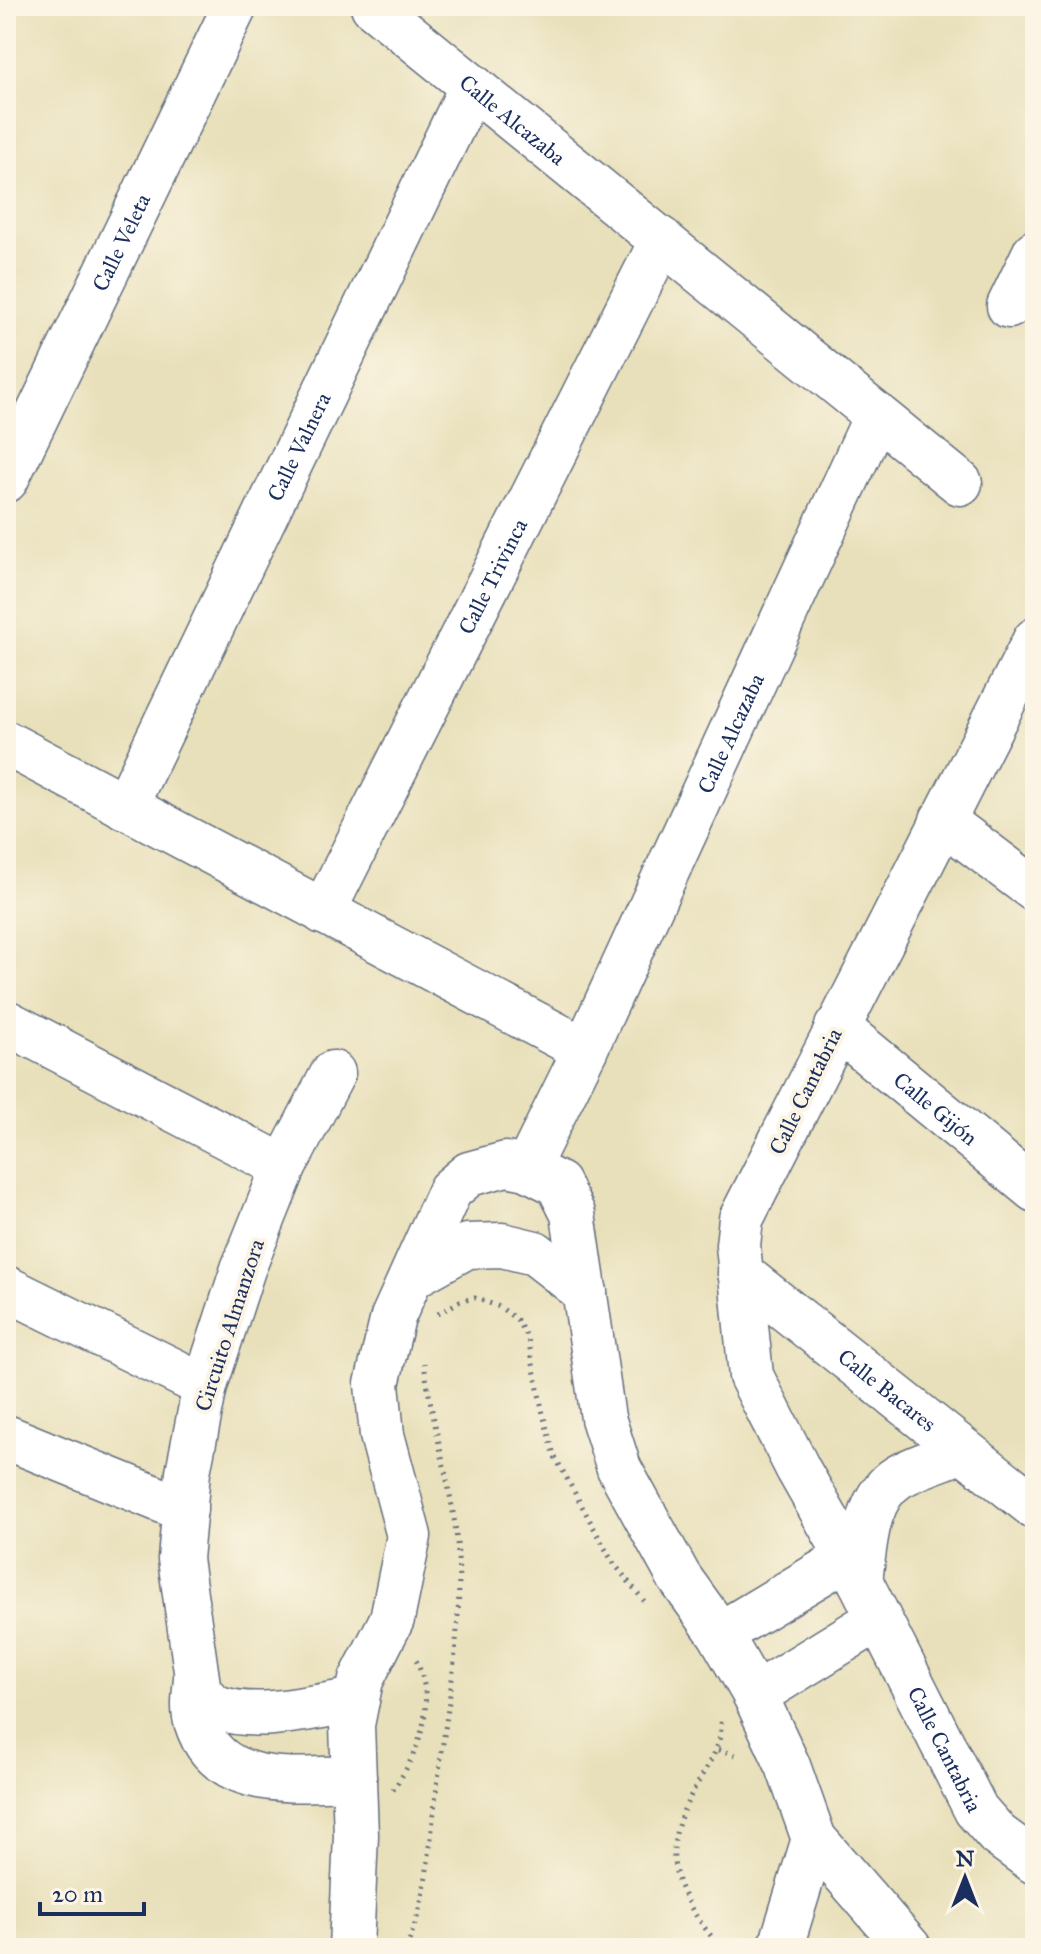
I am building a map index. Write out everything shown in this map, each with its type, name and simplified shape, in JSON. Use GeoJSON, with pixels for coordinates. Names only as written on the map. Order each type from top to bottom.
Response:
{"type":"FeatureCollection","features":[{"type":"Feature","properties":{"kind":"street","name":"Calle Veleta"},"geometry":{"type":"LineString","coordinates":[[6,480],[235,6]]}},
{"type":"Feature","properties":{"kind":"street","name":"Calle Alcazaba"},"geometry":{"type":"LineString","coordinates":[[373,6],[960,483]]}},
{"type":"Feature","properties":{"kind":"street","name":"Calle Valnera"},"geometry":{"type":"LineString","coordinates":[[125,807],[472,86]]}},
{"type":"Feature","properties":{"kind":"street","name":"Calle Trivinca"},"geometry":{"type":"LineString","coordinates":[[323,912],[662,240]]}},
{"type":"Feature","properties":{"kind":"street"},"geometry":{"type":"LineString","coordinates":[[1009,306],[1035,252]]}},
{"type":"Feature","properties":{"kind":"street","name":"Calle Alcazaba"},"geometry":{"type":"LineString","coordinates":[[527,1168],[585,1050],[876,416]]}},
{"type":"Feature","properties":{"kind":"street","name":"Calle Cantabria"},"geometry":{"type":"LineString","coordinates":[[1035,640],[741,1219],[738,1245],[751,1376],[976,1810],[998,1835],[1035,1862]]}},
{"type":"Feature","properties":{"kind":"street"},"geometry":{"type":"LineString","coordinates":[[6,743],[585,1050]]}},
{"type":"Feature","properties":{"kind":"street"},"geometry":{"type":"LineString","coordinates":[[942,820],[1035,890]]}},
{"type":"Feature","properties":{"kind":"street"},"geometry":{"type":"LineString","coordinates":[[6,1022],[284,1167]]}},
{"type":"Feature","properties":{"kind":"street","name":"Calle Gijón"},"geometry":{"type":"LineString","coordinates":[[837,1027],[1035,1190]]}},
{"type":"Feature","properties":{"kind":"street","name":"Circuito Almanzora"},"geometry":{"type":"LineString","coordinates":[[333,1073],[284,1167],[243,1269],[205,1386],[188,1472],[180,1559],[199,1692],[216,1707],[235,1712],[269,1713],[357,1700]]}},
{"type":"Feature","properties":{"kind":"street"},"geometry":{"type":"LineString","coordinates":[[351,1948],[356,1835],[352,1725],[361,1680],[392,1619],[409,1536],[382,1435],[377,1384],[393,1317],[450,1190],[469,1174],[506,1164],[527,1168],[558,1184],[573,1214],[603,1418],[619,1468],[679,1577],[720,1634],[737,1700],[788,1766],[814,1839],[909,1948]]}},
{"type":"Feature","properties":{"kind":"street"},"geometry":{"type":"LineString","coordinates":[[413,1276],[467,1246],[502,1245],[535,1253],[585,1292]]}},
{"type":"Feature","properties":{"kind":"street","name":"Calle Bacares"},"geometry":{"type":"LineString","coordinates":[[740,1273],[1035,1507]]}},
{"type":"Feature","properties":{"kind":"street"},"geometry":{"type":"LineString","coordinates":[[6,1288],[205,1386]]}},
{"type":"Feature","properties":{"kind":"street"},"geometry":{"type":"LineString","coordinates":[[6,1437],[185,1510]]}},
{"type":"Feature","properties":{"kind":"street"},"geometry":{"type":"LineString","coordinates":[[737,1700],[862,1586],[873,1508],[883,1491],[898,1477],[963,1450]]}},
{"type":"Feature","properties":{"kind":"street"},"geometry":{"type":"LineString","coordinates":[[720,1634],[862,1586]]}},
{"type":"Feature","properties":{"kind":"street","name":"Circuito Almanzora"},"geometry":{"type":"LineString","coordinates":[[196,1678],[195,1719],[218,1760],[235,1771],[284,1780],[354,1778]]}},
{"type":"Feature","properties":{"kind":"street"},"geometry":{"type":"LineString","coordinates":[[778,1948],[814,1839]]}},
{"type":"Feature","properties":{"kind":"path"},"geometry":{"type":"LineString","coordinates":[[435,1317],[460,1301],[475,1298],[500,1307],[517,1320],[528,1339],[554,1455],[612,1561],[652,1610]]}},
{"type":"Feature","properties":{"kind":"path"},"geometry":{"type":"LineString","coordinates":[[406,1948],[421,1899],[428,1853],[454,1657],[458,1585],[455,1527],[423,1354]]}},
{"type":"Feature","properties":{"kind":"path"},"geometry":{"type":"LineString","coordinates":[[356,1835],[395,1788],[416,1752],[426,1721],[422,1671],[392,1619]]}},
{"type":"Feature","properties":{"kind":"path"},"geometry":{"type":"LineString","coordinates":[[695,1948],[716,1942],[700,1922],[677,1882],[673,1842],[694,1789],[718,1750],[722,1727],[737,1700]]}}]}
